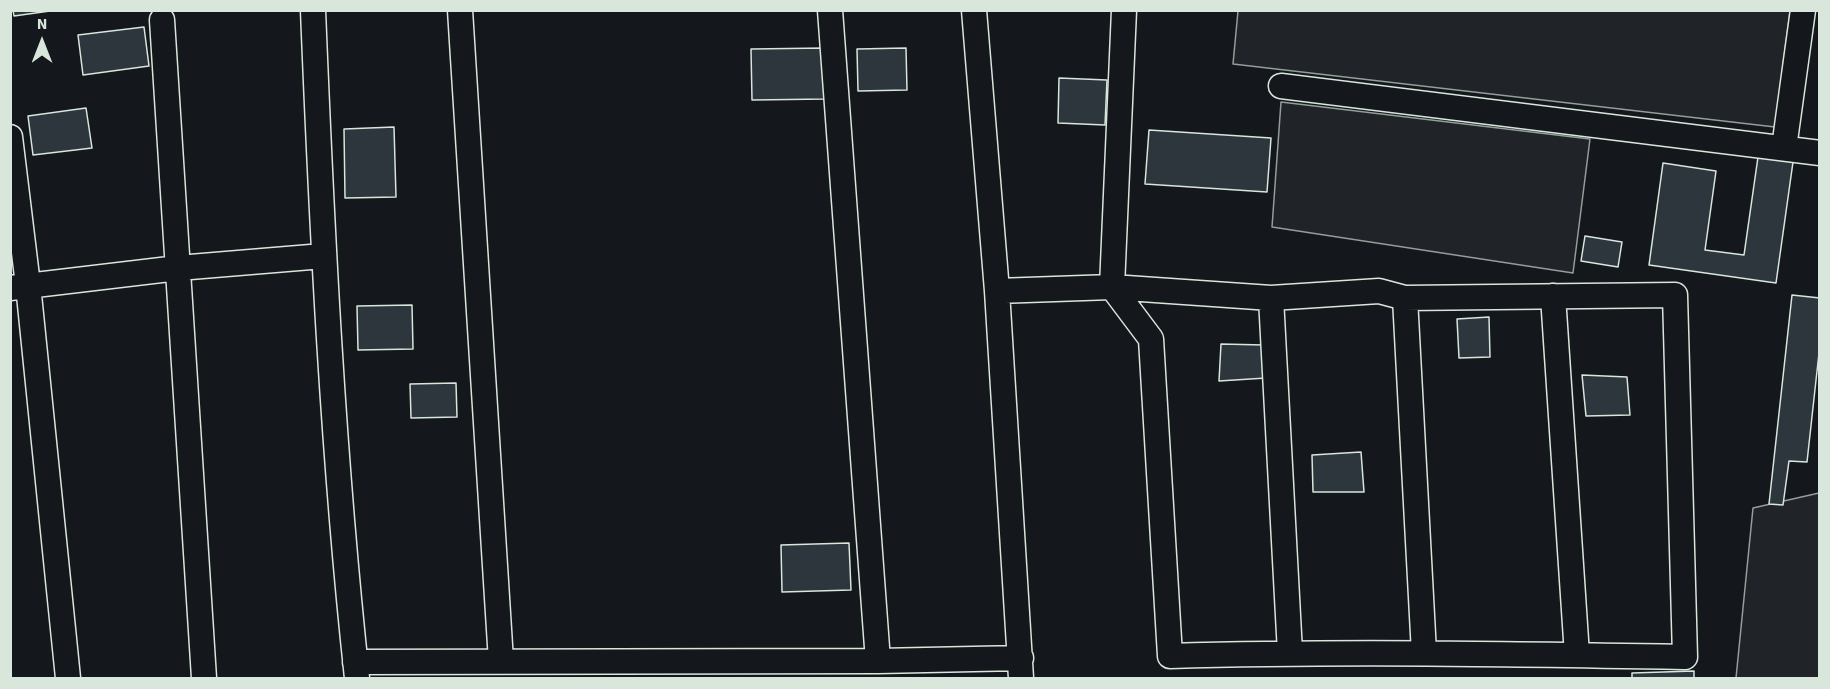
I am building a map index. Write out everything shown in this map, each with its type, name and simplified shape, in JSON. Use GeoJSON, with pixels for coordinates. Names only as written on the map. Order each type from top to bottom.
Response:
{"type":"FeatureCollection","features":[{"type":"Feature","properties":{"kind":"street"},"geometry":{"type":"LineString","coordinates":[[313,10],[323,256],[334,417],[356,670],[501,661],[878,661],[1021,668],[997,291],[974,10]]}},
{"type":"Feature","properties":{"kind":"street"},"geometry":{"type":"LineString","coordinates":[[460,10],[501,661]]}},
{"type":"Feature","properties":{"kind":"street"},"geometry":{"type":"LineString","coordinates":[[830,10],[878,661]]}},
{"type":"Feature","properties":{"kind":"street"},"geometry":{"type":"LineString","coordinates":[[997,291],[1112,288],[1271,298],[1379,291],[1405,298],[1675,295],[1684,657],[1424,653],[1170,656],[1151,339],[1112,288],[1124,10]]}},
{"type":"Feature","properties":{"kind":"street"},"geometry":{"type":"LineString","coordinates":[[1784,148],[1803,10]]}},
{"type":"Feature","properties":{"kind":"street"},"geometry":{"type":"LineString","coordinates":[[162,20],[204,678]]}},
{"type":"Feature","properties":{"kind":"street"},"geometry":{"type":"LineString","coordinates":[[1281,86],[1820,153]]}},
{"type":"Feature","properties":{"kind":"street"},"geometry":{"type":"LineString","coordinates":[[10,137],[19,287],[68,678]]}},
{"type":"Feature","properties":{"kind":"street"},"geometry":{"type":"LineString","coordinates":[[19,287],[178,268],[323,256]]}},
{"type":"Feature","properties":{"kind":"street"},"geometry":{"type":"LineString","coordinates":[[1553,296],[1577,655]]}},
{"type":"Feature","properties":{"kind":"street"},"geometry":{"type":"LineString","coordinates":[[1271,298],[1290,653]]}},
{"type":"Feature","properties":{"kind":"street"},"geometry":{"type":"LineString","coordinates":[[1405,298],[1424,653]]}},
{"type":"Feature","properties":{"kind":"shaded area"},"geometry":{"type":"Polygon","coordinates":[[[1238,11],[1790,11],[1775,127],[1233,64],[1238,11]]]}},
{"type":"Feature","properties":{"kind":"shaded area"},"geometry":{"type":"Polygon","coordinates":[[[1281,102],[1590,139],[1573,273],[1272,227],[1281,102]]]}},
{"type":"Feature","properties":{"kind":"shaded area"},"geometry":{"type":"Polygon","coordinates":[[[1819,493],[1819,678],[1736,678],[1753,508],[1819,493]]]}},
{"type":"Feature","properties":{"kind":"building"},"geometry":{"type":"Polygon","coordinates":[[[13,10],[50,10],[50,11],[14,16],[13,10]]]}},
{"type":"Feature","properties":{"kind":"building"},"geometry":{"type":"Polygon","coordinates":[[[144,27],[149,66],[83,75],[78,35],[144,27]]]}},
{"type":"Feature","properties":{"kind":"building"},"geometry":{"type":"Polygon","coordinates":[[[825,48],[826,99],[752,100],[751,49],[825,48]]]}},
{"type":"Feature","properties":{"kind":"building"},"geometry":{"type":"Polygon","coordinates":[[[906,48],[907,90],[858,91],[857,49],[906,48]]]}},
{"type":"Feature","properties":{"kind":"building"},"geometry":{"type":"Polygon","coordinates":[[[1059,78],[1107,80],[1105,125],[1058,123],[1059,78]]]}},
{"type":"Feature","properties":{"kind":"building"},"geometry":{"type":"Polygon","coordinates":[[[86,108],[92,148],[33,155],[28,116],[86,108]]]}},
{"type":"Feature","properties":{"kind":"building"},"geometry":{"type":"Polygon","coordinates":[[[394,127],[396,197],[345,198],[344,129],[394,127]]]}},
{"type":"Feature","properties":{"kind":"building"},"geometry":{"type":"Polygon","coordinates":[[[1149,130],[1271,138],[1267,192],[1145,184],[1149,130]]]}},
{"type":"Feature","properties":{"kind":"building"},"geometry":{"type":"Polygon","coordinates":[[[1758,157],[1793,162],[1776,283],[1649,265],[1663,163],[1716,171],[1705,250],[1744,255],[1758,157]]]}},
{"type":"Feature","properties":{"kind":"building"},"geometry":{"type":"Polygon","coordinates":[[[1585,236],[1622,242],[1618,267],[1581,261],[1585,236]]]}},
{"type":"Feature","properties":{"kind":"building"},"geometry":{"type":"Polygon","coordinates":[[[1792,295],[1820,298],[1820,344],[1807,462],[1789,461],[1783,505],[1769,504],[1792,295]]]}},
{"type":"Feature","properties":{"kind":"building"},"geometry":{"type":"Polygon","coordinates":[[[412,305],[413,349],[358,350],[357,306],[412,305]]]}},
{"type":"Feature","properties":{"kind":"building"},"geometry":{"type":"Polygon","coordinates":[[[1489,317],[1490,357],[1459,358],[1457,319],[1489,317]]]}},
{"type":"Feature","properties":{"kind":"building"},"geometry":{"type":"Polygon","coordinates":[[[1221,344],[1264,345],[1266,378],[1219,381],[1221,344]]]}},
{"type":"Feature","properties":{"kind":"building"},"geometry":{"type":"Polygon","coordinates":[[[1582,375],[1627,377],[1630,415],[1586,416],[1582,375]]]}},
{"type":"Feature","properties":{"kind":"building"},"geometry":{"type":"Polygon","coordinates":[[[456,383],[457,417],[411,418],[410,384],[456,383]]]}},
{"type":"Feature","properties":{"kind":"building"},"geometry":{"type":"Polygon","coordinates":[[[1361,452],[1364,492],[1313,492],[1312,455],[1361,452]]]}},
{"type":"Feature","properties":{"kind":"building"},"geometry":{"type":"Polygon","coordinates":[[[849,543],[851,590],[782,592],[781,545],[849,543]]]}},
{"type":"Feature","properties":{"kind":"building"},"geometry":{"type":"Polygon","coordinates":[[[1694,671],[1694,678],[1632,678],[1632,673],[1694,671]]]}}]}
